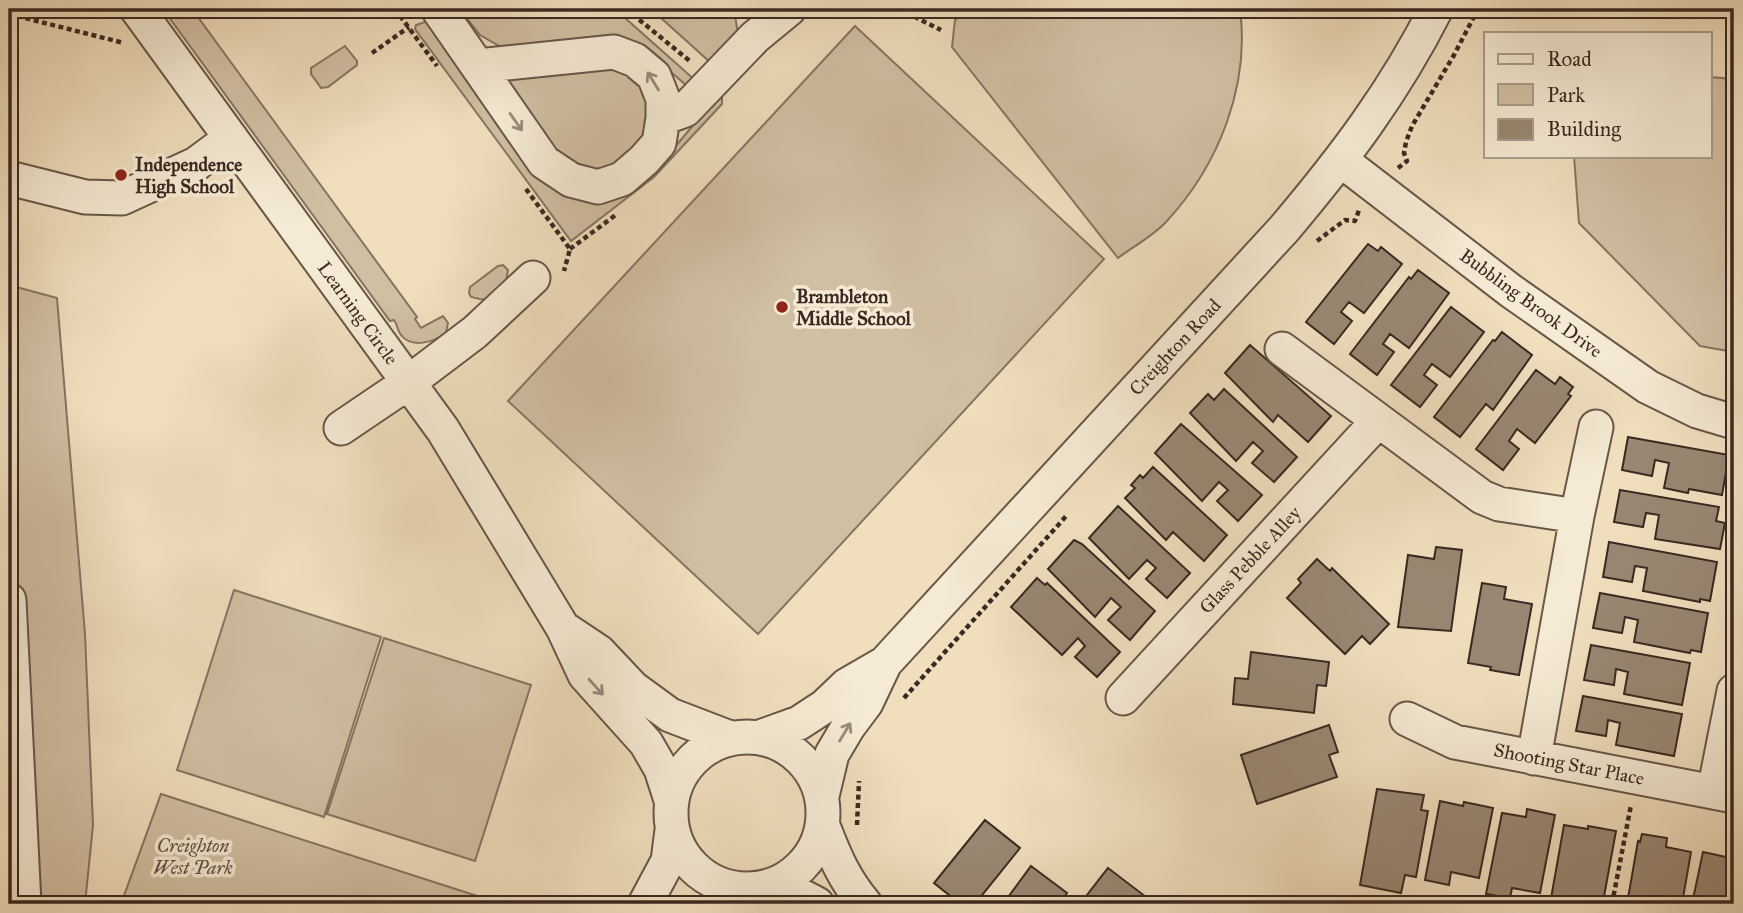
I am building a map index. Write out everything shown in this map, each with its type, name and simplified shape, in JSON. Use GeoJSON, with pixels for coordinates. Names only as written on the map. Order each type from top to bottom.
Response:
{"type":"FeatureCollection","features":[{"type":"Feature","properties":{"kind":"street","name":"Learning Circle"},"geometry":{"type":"LineString","coordinates":[[137,9],[443,430],[563,628],[585,675],[646,743],[661,769],[672,815]]}},
{"type":"Feature","properties":{"kind":"street"},"geometry":{"type":"LineString","coordinates":[[663,118],[685,110],[755,37],[789,9]]}},
{"type":"Feature","properties":{"kind":"street","name":"Creighton Road"},"geometry":{"type":"LineString","coordinates":[[696,904],[785,880],[803,866],[816,847],[832,754],[866,703],[885,663],[1284,229],[1342,161],[1373,118],[1436,9]]}},
{"type":"Feature","properties":{"kind":"street"},"geometry":{"type":"LineString","coordinates":[[427,15],[478,66],[544,162],[571,180],[598,187],[622,179],[659,143],[663,99],[654,76],[635,60],[614,52],[478,66]]}},
{"type":"Feature","properties":{"kind":"street"},"geometry":{"type":"LineString","coordinates":[[9,178],[85,197],[122,198],[196,164],[231,138]]}},
{"type":"Feature","properties":{"kind":"street","name":"Bubbling Brook Drive"},"geometry":{"type":"LineString","coordinates":[[1342,161],[1511,290],[1648,387],[1697,411],[1734,422]]}},
{"type":"Feature","properties":{"kind":"street"},"geometry":{"type":"LineString","coordinates":[[341,428],[409,382],[547,280]]}},
{"type":"Feature","properties":{"kind":"street"},"geometry":{"type":"LineString","coordinates":[[1282,349],[1482,497],[1499,504],[1577,516]]}},
{"type":"Feature","properties":{"kind":"street","name":"Glass Pebble Alley"},"geometry":{"type":"LineString","coordinates":[[1123,698],[1378,421]]}},
{"type":"Feature","properties":{"kind":"street"},"geometry":{"type":"LineString","coordinates":[[1534,758],[1577,516],[1596,428]]}},
{"type":"Feature","properties":{"kind":"street"},"geometry":{"type":"LineString","coordinates":[[9,600],[24,904]]}},
{"type":"Feature","properties":{"kind":"street","name":"Learning Circle"},"geometry":{"type":"LineString","coordinates":[[563,628],[600,652],[633,688],[670,715],[745,737]]}},
{"type":"Feature","properties":{"kind":"street","name":"Creighton Road"},"geometry":{"type":"LineString","coordinates":[[645,904],[654,892],[668,861],[679,778],[692,760],[709,746],[799,723],[825,706],[847,685],[885,663]]}},
{"type":"Feature","properties":{"kind":"street"},"geometry":{"type":"LineString","coordinates":[[1724,794],[1734,691]]}},
{"type":"Feature","properties":{"kind":"street","name":"Shooting Star Place"},"geometry":{"type":"LineString","coordinates":[[1407,719],[1455,742],[1724,794]]}},
{"type":"Feature","properties":{"kind":"street"},"geometry":{"type":"LineString","coordinates":[[745,737],[782,744],[800,757],[814,775],[839,869],[865,904]]}},
{"type":"Feature","properties":{"kind":"street"},"geometry":{"type":"LineString","coordinates":[[672,815],[680,851],[694,869],[713,881],[749,888],[796,892],[817,904]]}},
{"type":"Feature","properties":{"kind":"path"},"geometry":{"type":"LineString","coordinates":[[395,9],[441,72]]}},
{"type":"Feature","properties":{"kind":"path"},"geometry":{"type":"LineString","coordinates":[[900,9],[941,30]]}},
{"type":"Feature","properties":{"kind":"path"},"geometry":{"type":"LineString","coordinates":[[1308,251],[1334,226],[1345,220],[1355,221],[1359,210],[1407,161],[1404,153],[1412,126],[1478,9]]}},
{"type":"Feature","properties":{"kind":"path"},"geometry":{"type":"LineString","coordinates":[[9,14],[128,44]]}},
{"type":"Feature","properties":{"kind":"path"},"geometry":{"type":"LineString","coordinates":[[372,53],[427,15]]}},
{"type":"Feature","properties":{"kind":"path"},"geometry":{"type":"LineString","coordinates":[[522,183],[570,249],[547,280]]}},
{"type":"Feature","properties":{"kind":"path"},"geometry":{"type":"LineString","coordinates":[[899,705],[1072,509]]}},
{"type":"Feature","properties":{"kind":"path"},"geometry":{"type":"LineString","coordinates":[[858,833],[860,775]]}},
{"type":"Feature","properties":{"kind":"path"},"geometry":{"type":"LineString","coordinates":[[1612,904],[1636,776]]}},
{"type":"Feature","properties":{"kind":"green space"},"geometry":{"type":"Polygon","coordinates":[[[163,9],[192,9],[417,317],[415,319],[421,328],[443,316],[448,323],[446,333],[423,343],[411,342],[401,335],[394,320],[390,321],[163,9]]]}},
{"type":"Feature","properties":{"kind":"green space"},"geometry":{"type":"Polygon","coordinates":[[[459,9],[615,9],[696,81],[687,86],[648,52],[501,47],[480,35],[459,9]]]}},
{"type":"Feature","properties":{"kind":"green space"},"geometry":{"type":"Polygon","coordinates":[[[651,9],[734,9],[738,34],[711,63],[651,9]]]}},
{"type":"Feature","properties":{"kind":"green space"},"geometry":{"type":"Polygon","coordinates":[[[970,9],[1240,9],[1240,67],[1227,123],[1201,176],[1185,200],[1161,227],[1118,258],[952,47],[955,20],[970,9]]]}},
{"type":"Feature","properties":{"kind":"green space"},"geometry":{"type":"Polygon","coordinates":[[[428,21],[539,178],[560,192],[660,165],[719,94],[722,96],[722,104],[654,177],[571,241],[415,29],[416,25],[428,21]]]}},
{"type":"Feature","properties":{"kind":"green space"},"geometry":{"type":"Polygon","coordinates":[[[855,26],[1104,259],[758,634],[508,401],[855,26]]]}},
{"type":"Feature","properties":{"kind":"green space"},"geometry":{"type":"Polygon","coordinates":[[[345,46],[357,61],[357,65],[328,87],[321,88],[311,74],[311,68],[345,46]]]}},
{"type":"Feature","properties":{"kind":"green space"},"geometry":{"type":"Polygon","coordinates":[[[600,66],[623,73],[637,82],[646,100],[648,114],[641,141],[633,153],[611,169],[597,172],[565,160],[552,151],[502,77],[534,77],[600,66]]]}},
{"type":"Feature","properties":{"kind":"green space"},"geometry":{"type":"Polygon","coordinates":[[[1712,77],[1734,79],[1734,352],[1700,346],[1579,223],[1574,158],[1712,158],[1712,77]]]}},
{"type":"Feature","properties":{"kind":"green space"},"geometry":{"type":"Polygon","coordinates":[[[503,265],[508,270],[506,281],[484,300],[471,297],[470,287],[503,265]]]}},
{"type":"Feature","properties":{"kind":"green space"},"geometry":{"type":"Polygon","coordinates":[[[9,285],[57,298],[85,634],[93,825],[85,904],[9,904],[9,285]]]}},
{"type":"Feature","properties":{"kind":"green space"},"geometry":{"type":"Polygon","coordinates":[[[234,590],[381,637],[324,817],[177,770],[234,590]]]}},
{"type":"Feature","properties":{"kind":"green space"},"geometry":{"type":"Polygon","coordinates":[[[384,638],[531,685],[475,861],[327,814],[384,638]]]}},
{"type":"Feature","properties":{"kind":"green space","name":"Creighton West Park"},"geometry":{"type":"Polygon","coordinates":[[[161,794],[502,904],[121,904],[161,794]]]}},
{"type":"Feature","properties":{"kind":"building"},"geometry":{"type":"Polygon","coordinates":[[[1368,244],[1378,251],[1381,247],[1402,264],[1364,313],[1349,302],[1341,312],[1352,321],[1334,344],[1306,322],[1368,244]]]}},
{"type":"Feature","properties":{"kind":"building"},"geometry":{"type":"Polygon","coordinates":[[[1418,270],[1449,293],[1409,348],[1390,334],[1383,344],[1394,352],[1377,375],[1350,354],[1409,277],[1411,279],[1418,270]]]}},
{"type":"Feature","properties":{"kind":"building"},"geometry":{"type":"Polygon","coordinates":[[[1451,307],[1484,332],[1450,377],[1432,364],[1424,375],[1437,385],[1420,407],[1391,385],[1451,307]]]}},
{"type":"Feature","properties":{"kind":"building"},"geometry":{"type":"Polygon","coordinates":[[[1502,332],[1532,355],[1493,410],[1486,404],[1460,437],[1434,417],[1502,332]]]}},
{"type":"Feature","properties":{"kind":"building"},"geometry":{"type":"Polygon","coordinates":[[[1250,345],[1331,416],[1308,442],[1278,415],[1273,422],[1225,373],[1250,345]]]}},
{"type":"Feature","properties":{"kind":"building"},"geometry":{"type":"Polygon","coordinates":[[[1536,370],[1555,384],[1560,377],[1573,387],[1568,394],[1571,396],[1535,443],[1517,429],[1509,441],[1519,449],[1503,470],[1476,449],[1536,370]]]}},
{"type":"Feature","properties":{"kind":"building"},"geometry":{"type":"Polygon","coordinates":[[[1224,389],[1297,457],[1274,482],[1252,463],[1263,451],[1253,442],[1236,461],[1190,413],[1208,394],[1214,400],[1224,389]]]}},
{"type":"Feature","properties":{"kind":"building"},"geometry":{"type":"Polygon","coordinates":[[[1181,424],[1262,495],[1238,521],[1217,501],[1228,490],[1219,482],[1202,501],[1155,453],[1181,424]]]}},
{"type":"Feature","properties":{"kind":"building"},"geometry":{"type":"Polygon","coordinates":[[[1628,437],[1729,455],[1722,495],[1664,488],[1669,463],[1655,460],[1652,476],[1622,470],[1628,437]]]}},
{"type":"Feature","properties":{"kind":"building"},"geometry":{"type":"Polygon","coordinates":[[[1153,467],[1227,535],[1204,561],[1173,532],[1166,540],[1125,498],[1135,488],[1131,485],[1140,475],[1143,478],[1153,467]]]}},
{"type":"Feature","properties":{"kind":"building"},"geometry":{"type":"Polygon","coordinates":[[[1620,490],[1719,507],[1716,521],[1725,523],[1720,549],[1655,539],[1659,515],[1646,513],[1643,527],[1614,522],[1620,490]]]}},
{"type":"Feature","properties":{"kind":"building"},"geometry":{"type":"Polygon","coordinates":[[[1118,506],[1190,573],[1167,598],[1146,579],[1156,568],[1147,560],[1129,579],[1089,538],[1118,506]]]}},
{"type":"Feature","properties":{"kind":"building"},"geometry":{"type":"Polygon","coordinates":[[[1074,540],[1082,544],[1155,611],[1130,640],[1108,620],[1121,607],[1111,598],[1095,617],[1048,569],[1074,540]]]}},
{"type":"Feature","properties":{"kind":"building"},"geometry":{"type":"Polygon","coordinates":[[[1609,542],[1717,562],[1710,601],[1700,599],[1700,602],[1643,591],[1647,568],[1635,566],[1632,582],[1603,577],[1609,542]]]}},
{"type":"Feature","properties":{"kind":"building"},"geometry":{"type":"Polygon","coordinates":[[[1436,547],[1462,550],[1451,631],[1398,627],[1408,555],[1434,559],[1436,547]]]}},
{"type":"Feature","properties":{"kind":"building"},"geometry":{"type":"Polygon","coordinates":[[[1317,559],[1330,571],[1332,568],[1389,624],[1370,644],[1362,636],[1345,654],[1287,598],[1301,583],[1298,579],[1317,559]]]}},
{"type":"Feature","properties":{"kind":"building"},"geometry":{"type":"Polygon","coordinates":[[[1037,578],[1045,585],[1047,583],[1120,652],[1097,677],[1075,657],[1085,646],[1078,638],[1062,655],[1011,607],[1037,578]]]}},
{"type":"Feature","properties":{"kind":"building"},"geometry":{"type":"Polygon","coordinates":[[[1482,583],[1506,587],[1504,599],[1532,604],[1519,675],[1468,663],[1482,583]]]}},
{"type":"Feature","properties":{"kind":"building"},"geometry":{"type":"Polygon","coordinates":[[[1600,593],[1708,613],[1701,652],[1691,650],[1690,653],[1634,642],[1638,620],[1625,617],[1622,633],[1593,628],[1600,593]]]}},
{"type":"Feature","properties":{"kind":"building"},"geometry":{"type":"Polygon","coordinates":[[[1591,645],[1690,663],[1682,705],[1624,694],[1628,672],[1616,669],[1614,685],[1584,680],[1591,645]]]}},
{"type":"Feature","properties":{"kind":"building"},"geometry":{"type":"Polygon","coordinates":[[[1251,652],[1329,662],[1326,686],[1317,685],[1314,713],[1233,704],[1235,678],[1248,679],[1251,652]]]}},
{"type":"Feature","properties":{"kind":"building"},"geometry":{"type":"Polygon","coordinates":[[[1583,696],[1682,714],[1674,756],[1616,745],[1620,723],[1608,720],[1606,736],[1576,731],[1583,696]]]}},
{"type":"Feature","properties":{"kind":"building"},"geometry":{"type":"Polygon","coordinates":[[[1329,725],[1338,752],[1329,755],[1337,777],[1257,804],[1241,755],[1329,725]]]}},
{"type":"Feature","properties":{"kind":"building"},"geometry":{"type":"Polygon","coordinates":[[[1377,789],[1424,795],[1421,810],[1428,811],[1416,877],[1405,875],[1401,893],[1360,885],[1377,789]]]}},
{"type":"Feature","properties":{"kind":"building"},"geometry":{"type":"Polygon","coordinates":[[[1440,801],[1463,806],[1464,802],[1493,808],[1479,878],[1451,872],[1449,885],[1425,880],[1440,801]]]}},
{"type":"Feature","properties":{"kind":"building"},"geometry":{"type":"Polygon","coordinates":[[[1527,809],[1555,815],[1540,893],[1512,888],[1510,898],[1486,894],[1502,813],[1526,817],[1527,809]]]}},
{"type":"Feature","properties":{"kind":"building"},"geometry":{"type":"Polygon","coordinates":[[[985,820],[1020,848],[975,904],[954,904],[954,899],[934,883],[985,820]]]}},
{"type":"Feature","properties":{"kind":"building"},"geometry":{"type":"Polygon","coordinates":[[[1564,825],[1616,831],[1603,902],[1573,896],[1572,904],[1550,904],[1564,825]]]}},
{"type":"Feature","properties":{"kind":"building"},"geometry":{"type":"Polygon","coordinates":[[[1642,834],[1667,838],[1666,847],[1691,852],[1682,904],[1627,904],[1638,841],[1640,842],[1642,834]]]}},
{"type":"Feature","properties":{"kind":"building"},"geometry":{"type":"Polygon","coordinates":[[[1728,847],[1734,849],[1734,904],[1692,904],[1703,852],[1726,857],[1728,847]]]}},
{"type":"Feature","properties":{"kind":"building"},"geometry":{"type":"Polygon","coordinates":[[[1031,866],[1067,893],[1059,904],[1003,904],[1031,866]]]}},
{"type":"Feature","properties":{"kind":"building"},"geometry":{"type":"Polygon","coordinates":[[[1108,868],[1150,900],[1146,904],[1080,904],[1108,868]]]}},
{"type":"Feature","properties":{"kind":"place","name":"Independence High School"},"geometry":{"type":"Point","coordinates":[121,175]}},
{"type":"Feature","properties":{"kind":"place","name":"Brambleton Middle School"},"geometry":{"type":"Point","coordinates":[782,307]}}]}
